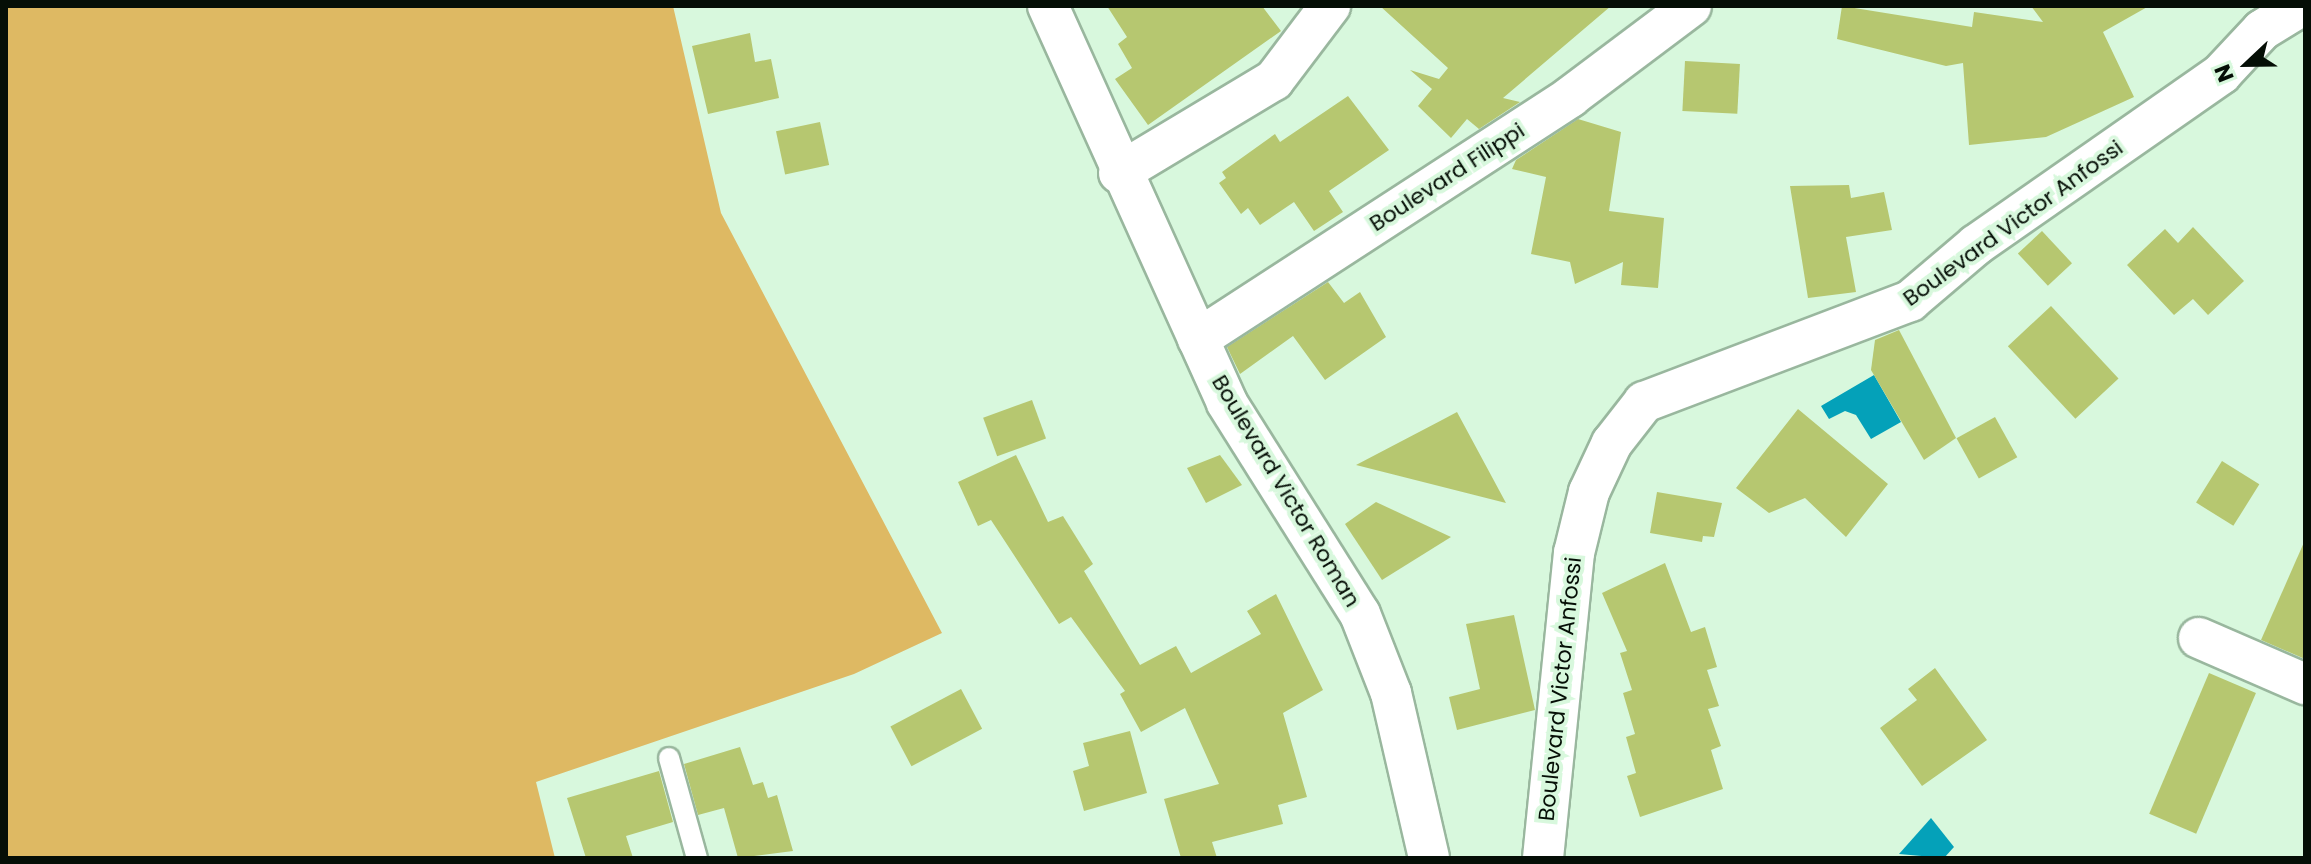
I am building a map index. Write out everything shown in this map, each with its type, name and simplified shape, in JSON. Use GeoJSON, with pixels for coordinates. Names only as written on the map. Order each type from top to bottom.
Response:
{"type":"FeatureCollection","features":[{"type":"Feature","properties":{"kind":"street","name":"Boulevard Victor Roman"},"geometry":{"type":"LineString","coordinates":[[1048,6],[1119,173],[1227,403],[1360,614],[1391,693],[1429,858]]}},
{"type":"Feature","properties":{"kind":"street"},"geometry":{"type":"LineString","coordinates":[[1119,173],[1274,80],[1330,6]]}},
{"type":"Feature","properties":{"kind":"street","name":"Boulevard Filippi"},"geometry":{"type":"LineString","coordinates":[[1198,339],[1570,97],[1691,6]]}},
{"type":"Feature","properties":{"kind":"street","name":"Boulevard Victor Anfossi"},"geometry":{"type":"LineString","coordinates":[[1543,858],[1574,553],[1589,492],[1612,443],[1644,402],[1910,301],[1976,245],[2221,74],[2262,30],[2301,6]]}},
{"type":"Feature","properties":{"kind":"street"},"geometry":{"type":"LineString","coordinates":[[2199,638],[2305,684]]}},
{"type":"Feature","properties":{"kind":"lane"},"geometry":{"type":"LineString","coordinates":[[669,758],[697,858]]}},
{"type":"Feature","properties":{"kind":"shaded area"},"geometry":{"type":"Polygon","coordinates":[[[6,6],[673,6],[721,213],[942,633],[854,674],[536,782],[555,858],[6,858],[6,6]]]}},
{"type":"Feature","properties":{"kind":"water"},"geometry":{"type":"Polygon","coordinates":[[[1874,375],[1901,422],[1871,439],[1856,415],[1845,411],[1829,419],[1821,406],[1874,375]]]}},
{"type":"Feature","properties":{"kind":"water"},"geometry":{"type":"Polygon","coordinates":[[[1931,818],[1954,847],[1944,858],[1899,854],[1931,818]]]}},
{"type":"Feature","properties":{"kind":"building"},"geometry":{"type":"Polygon","coordinates":[[[1107,6],[1262,6],[1281,31],[1148,125],[1115,79],[1132,68],[1118,44],[1127,37],[1107,6]]]}},
{"type":"Feature","properties":{"kind":"building"},"geometry":{"type":"Polygon","coordinates":[[[1380,6],[1611,6],[1503,98],[1520,102],[1479,129],[1467,119],[1451,138],[1418,106],[1432,89],[1410,70],[1439,79],[1448,68],[1380,6]]]}},
{"type":"Feature","properties":{"kind":"building"},"geometry":{"type":"Polygon","coordinates":[[[1842,6],[1972,27],[1974,12],[2043,22],[2031,6],[2149,6],[2103,32],[2134,97],[2046,137],[1969,145],[1963,63],[1946,66],[1837,39],[1842,6]]]}},
{"type":"Feature","properties":{"kind":"building"},"geometry":{"type":"Polygon","coordinates":[[[750,33],[755,62],[771,59],[779,98],[708,114],[692,46],[750,33]]]}},
{"type":"Feature","properties":{"kind":"building"},"geometry":{"type":"Polygon","coordinates":[[[1685,61],[1740,64],[1737,114],[1682,111],[1685,61]]]}},
{"type":"Feature","properties":{"kind":"building"},"geometry":{"type":"Polygon","coordinates":[[[1348,96],[1389,150],[1329,191],[1343,212],[1314,231],[1294,202],[1260,225],[1248,208],[1241,214],[1219,183],[1226,178],[1222,172],[1275,134],[1280,142],[1348,96]]]}},
{"type":"Feature","properties":{"kind":"building"},"geometry":{"type":"Polygon","coordinates":[[[1578,119],[1621,132],[1609,211],[1664,218],[1658,288],[1621,285],[1623,262],[1575,284],[1570,262],[1531,254],[1546,177],[1512,169],[1516,160],[1578,119]]]}},
{"type":"Feature","properties":{"kind":"building"},"geometry":{"type":"Polygon","coordinates":[[[820,122],[829,165],[785,174],[776,131],[820,122]]]}},
{"type":"Feature","properties":{"kind":"building"},"geometry":{"type":"Polygon","coordinates":[[[1849,185],[1851,198],[1884,192],[1892,230],[1846,237],[1856,292],[1808,298],[1790,186],[1849,185]]]}},
{"type":"Feature","properties":{"kind":"building"},"geometry":{"type":"Polygon","coordinates":[[[2193,227],[2244,281],[2208,315],[2193,299],[2174,315],[2127,265],[2165,229],[2178,243],[2193,227]]]}},
{"type":"Feature","properties":{"kind":"building"},"geometry":{"type":"Polygon","coordinates":[[[2042,231],[2072,263],[2048,286],[2018,254],[2042,231]]]}},
{"type":"Feature","properties":{"kind":"building"},"geometry":{"type":"Polygon","coordinates":[[[1328,282],[1344,303],[1360,292],[1386,337],[1325,380],[1293,336],[1240,374],[1227,347],[1328,282]]]}},
{"type":"Feature","properties":{"kind":"building"},"geometry":{"type":"Polygon","coordinates":[[[2051,306],[2119,378],[2075,419],[2008,346],[2051,306]]]}},
{"type":"Feature","properties":{"kind":"building"},"geometry":{"type":"Polygon","coordinates":[[[1899,330],[1956,438],[1924,460],[1871,370],[1875,340],[1899,330]]]}},
{"type":"Feature","properties":{"kind":"building"},"geometry":{"type":"Polygon","coordinates":[[[1032,400],[1046,439],[997,456],[983,418],[1032,400]]]}},
{"type":"Feature","properties":{"kind":"building"},"geometry":{"type":"Polygon","coordinates":[[[1798,409],[1888,484],[1846,537],[1805,498],[1769,513],[1736,488],[1798,409]]]}},
{"type":"Feature","properties":{"kind":"building"},"geometry":{"type":"Polygon","coordinates":[[[1457,412],[1506,503],[1356,465],[1442,420],[1457,412]]]}},
{"type":"Feature","properties":{"kind":"building"},"geometry":{"type":"Polygon","coordinates":[[[1995,417],[2017,457],[1979,479],[1957,438],[1995,417]]]}},
{"type":"Feature","properties":{"kind":"building"},"geometry":{"type":"Polygon","coordinates":[[[1016,455],[1048,522],[1063,516],[1093,564],[1084,571],[1140,665],[1176,646],[1191,673],[1261,634],[1247,611],[1276,594],[1323,690],[1283,713],[1307,797],[1278,805],[1283,824],[1212,842],[1217,858],[1181,858],[1164,799],[1219,784],[1185,708],[1141,732],[1120,694],[1125,691],[1071,617],[1059,624],[991,520],[978,526],[958,482],[1016,455]]]}},
{"type":"Feature","properties":{"kind":"building"},"geometry":{"type":"Polygon","coordinates":[[[1220,455],[1242,485],[1206,503],[1187,468],[1220,455]]]}},
{"type":"Feature","properties":{"kind":"building"},"geometry":{"type":"Polygon","coordinates":[[[2222,461],[2259,484],[2233,526],[2196,503],[2222,461]]]}},
{"type":"Feature","properties":{"kind":"building"},"geometry":{"type":"Polygon","coordinates":[[[1657,492],[1722,503],[1714,537],[1703,536],[1702,542],[1650,533],[1657,492]]]}},
{"type":"Feature","properties":{"kind":"building"},"geometry":{"type":"Polygon","coordinates":[[[1376,502],[1451,537],[1382,580],[1345,524],[1376,502]]]}},
{"type":"Feature","properties":{"kind":"building"},"geometry":{"type":"Polygon","coordinates":[[[2305,540],[2305,659],[2261,640],[2305,540]]]}},
{"type":"Feature","properties":{"kind":"building"},"geometry":{"type":"Polygon","coordinates":[[[1665,563],[1691,632],[1705,627],[1717,667],[1707,670],[1719,706],[1708,709],[1721,746],[1711,750],[1723,789],[1640,817],[1627,776],[1636,773],[1626,737],[1635,734],[1623,693],[1632,690],[1620,653],[1627,651],[1602,593],[1665,563]]]}},
{"type":"Feature","properties":{"kind":"building"},"geometry":{"type":"Polygon","coordinates":[[[1514,615],[1535,710],[1457,730],[1449,697],[1480,689],[1466,624],[1514,615]]]}},
{"type":"Feature","properties":{"kind":"building"},"geometry":{"type":"Polygon","coordinates":[[[1935,668],[1987,740],[1922,786],[1880,728],[1917,700],[1908,689],[1935,668]]]}},
{"type":"Feature","properties":{"kind":"building"},"geometry":{"type":"Polygon","coordinates":[[[2209,673],[2256,693],[2196,834],[2149,814],[2209,673]]]}},
{"type":"Feature","properties":{"kind":"building"},"geometry":{"type":"Polygon","coordinates":[[[961,689],[982,729],[911,766],[890,727],[961,689]]]}},
{"type":"Feature","properties":{"kind":"building"},"geometry":{"type":"Polygon","coordinates":[[[1130,731],[1147,793],[1084,811],[1073,771],[1089,766],[1083,743],[1130,731]]]}},
{"type":"Feature","properties":{"kind":"building"},"geometry":{"type":"Polygon","coordinates":[[[740,747],[753,785],[763,782],[768,798],[777,795],[793,851],[738,858],[724,808],[698,815],[684,764],[740,747]]]}},
{"type":"Feature","properties":{"kind":"building"},"geometry":{"type":"Polygon","coordinates":[[[659,771],[673,822],[626,836],[633,858],[586,858],[567,798],[659,771]]]}}]}
